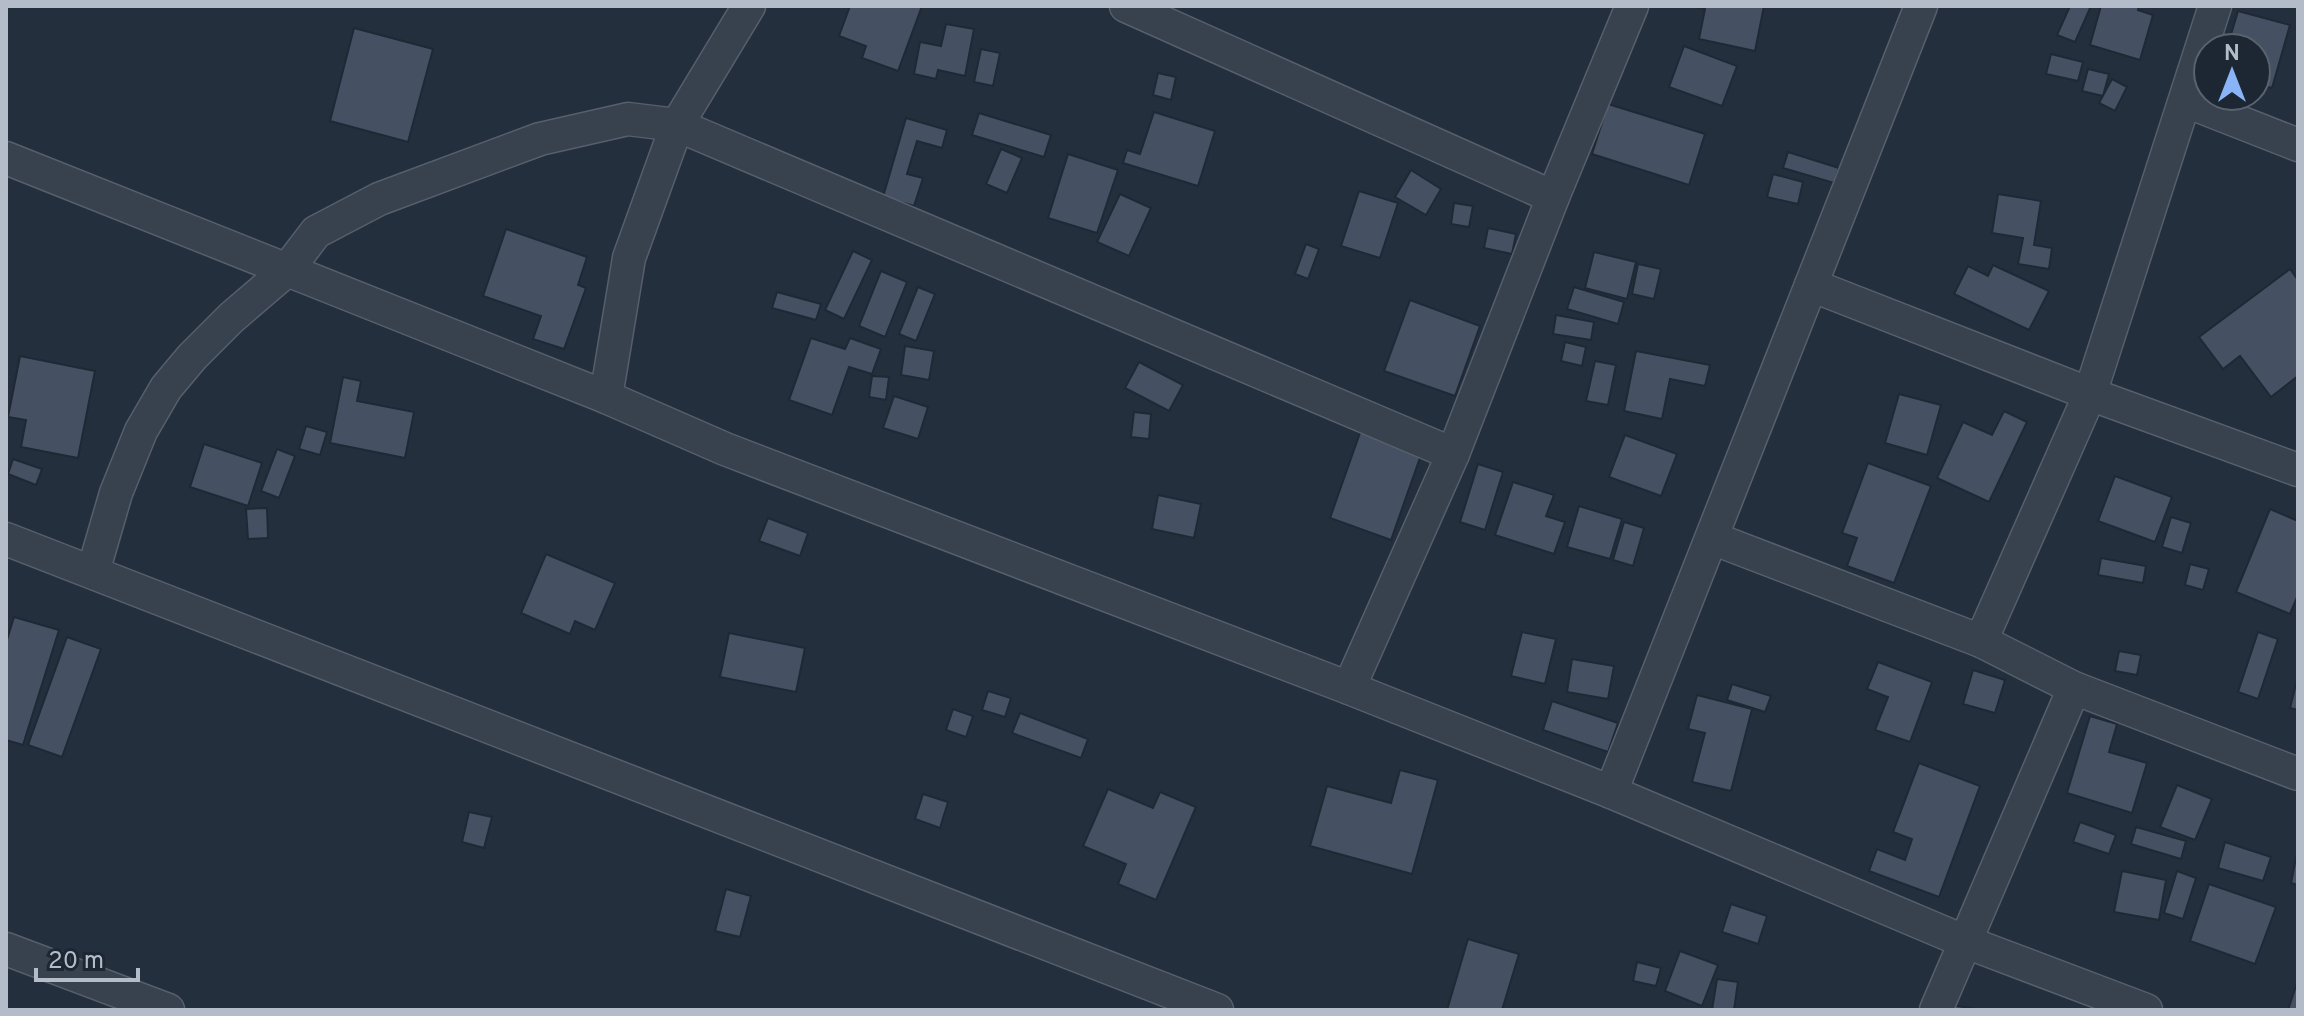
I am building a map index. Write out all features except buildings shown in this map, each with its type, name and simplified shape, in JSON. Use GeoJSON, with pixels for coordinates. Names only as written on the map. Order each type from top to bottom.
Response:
{"type":"FeatureCollection","features":[{"type":"Feature","properties":{"kind":"street"},"geometry":{"type":"LineString","coordinates":[[606,397],[629,258],[677,125],[749,6]]}},
{"type":"Feature","properties":{"kind":"street"},"geometry":{"type":"LineString","coordinates":[[1126,6],[1553,197]]}},
{"type":"Feature","properties":{"kind":"street"},"geometry":{"type":"LineString","coordinates":[[1349,688],[1453,454],[1553,197],[1632,6]]}},
{"type":"Feature","properties":{"kind":"street"},"geometry":{"type":"LineString","coordinates":[[1611,792],[1921,6]]}},
{"type":"Feature","properties":{"kind":"street"},"geometry":{"type":"LineString","coordinates":[[1981,641],[2090,394],[2215,6]]}},
{"type":"Feature","properties":{"kind":"street"},"geometry":{"type":"LineString","coordinates":[[2186,101],[2298,145]]}},
{"type":"Feature","properties":{"kind":"street"},"geometry":{"type":"LineString","coordinates":[[93,572],[116,493],[141,431],[166,388],[231,318],[287,270],[316,232],[379,199],[540,139],[628,119],[677,125],[1453,454]]}},
{"type":"Feature","properties":{"kind":"street"},"geometry":{"type":"LineString","coordinates":[[6,158],[606,397],[725,449],[1611,792],[1966,942],[2146,1010]]}},
{"type":"Feature","properties":{"kind":"street"},"geometry":{"type":"LineString","coordinates":[[1811,285],[2090,394],[2298,470]]}},
{"type":"Feature","properties":{"kind":"street"},"geometry":{"type":"LineString","coordinates":[[1712,538],[1981,641],[2074,688],[2298,774]]}},
{"type":"Feature","properties":{"kind":"street"},"geometry":{"type":"LineString","coordinates":[[6,539],[1217,1010]]}},
{"type":"Feature","properties":{"kind":"street"},"geometry":{"type":"LineString","coordinates":[[1936,1010],[2074,688]]}},
{"type":"Feature","properties":{"kind":"street"},"geometry":{"type":"LineString","coordinates":[[6,949],[168,1010]]}}]}
